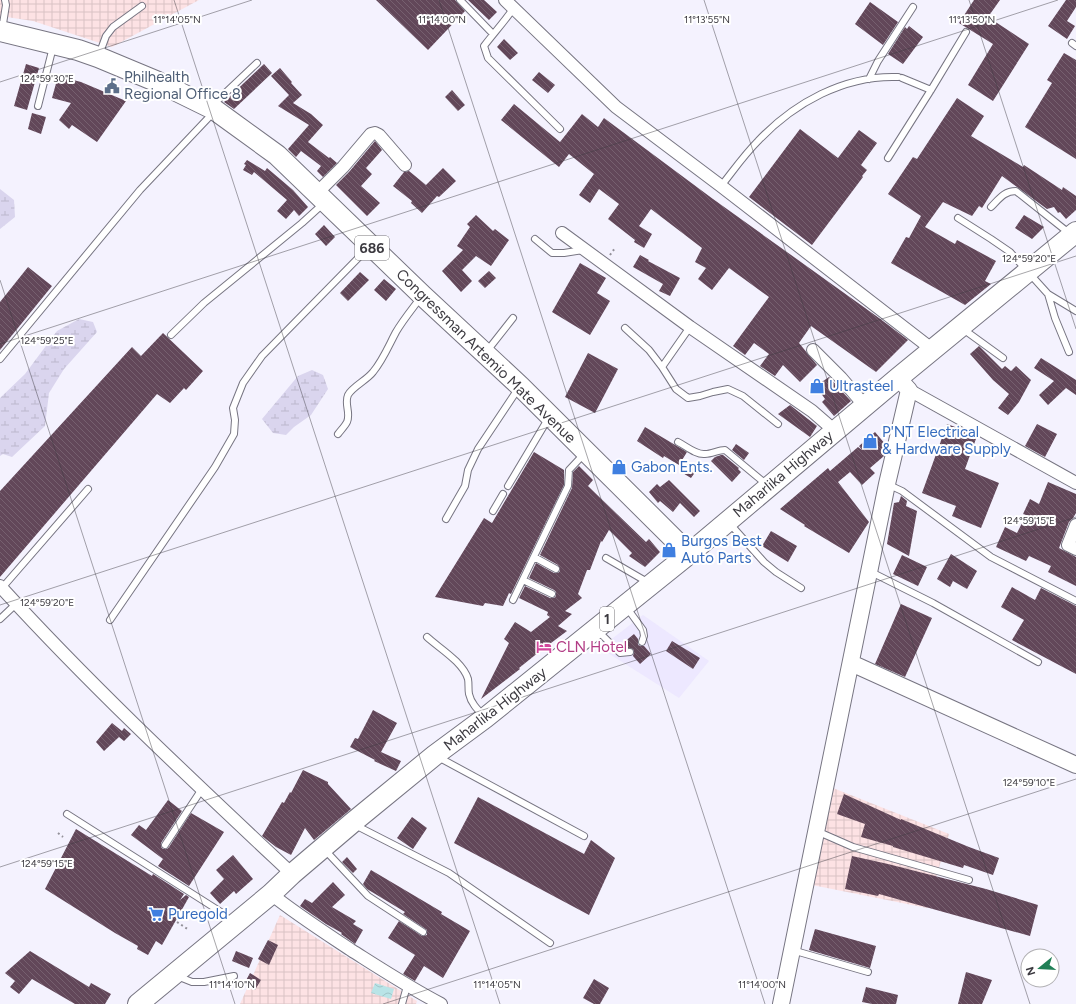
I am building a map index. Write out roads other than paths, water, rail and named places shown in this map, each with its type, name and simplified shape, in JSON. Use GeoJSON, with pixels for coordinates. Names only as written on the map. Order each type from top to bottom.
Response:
{"type":"FeatureCollection","features":[{"type":"Feature","properties":{"kind":"main road","name":"Congressman Artemio Mate Avenue"},"geometry":{"type":"LineString","coordinates":[[1,31],[78,50],[158,82],[212,109],[277,155],[422,296],[520,386],[689,554]]}},
{"type":"Feature","properties":{"kind":"main road","name":"Maharlika Highway"},"geometry":{"type":"LineString","coordinates":[[138,1004],[271,894],[352,823],[435,755],[485,718],[689,554],[835,430],[865,406],[903,384],[933,350],[1074,234]]}},
{"type":"Feature","properties":{"kind":"street"},"geometry":{"type":"LineString","coordinates":[[509,4],[616,107],[933,350]]}},
{"type":"Feature","properties":{"kind":"street"},"geometry":{"type":"LineString","coordinates":[[321,197],[343,167],[371,134],[375,133],[379,135],[405,165]]}},
{"type":"Feature","properties":{"kind":"street"},"geometry":{"type":"LineString","coordinates":[[562,233],[690,327],[800,403],[835,430]]}},
{"type":"Feature","properties":{"kind":"street"},"geometry":{"type":"LineString","coordinates":[[813,350],[842,378],[865,406]]}},
{"type":"Feature","properties":{"kind":"street"},"geometry":{"type":"LineString","coordinates":[[781,1004],[887,484],[903,384],[1076,483]]}},
{"type":"Feature","properties":{"kind":"street"},"geometry":{"type":"LineString","coordinates":[[1076,525],[1068,545],[1076,549]]}},
{"type":"Feature","properties":{"kind":"street"},"geometry":{"type":"LineString","coordinates":[[1,587],[72,663],[154,745],[292,874]]}},
{"type":"Feature","properties":{"kind":"street"},"geometry":{"type":"LineString","coordinates":[[851,664],[1076,765]]}},
{"type":"Feature","properties":{"kind":"street"},"geometry":{"type":"LineString","coordinates":[[271,894],[294,913],[407,986],[441,1004]]}},
{"type":"Feature","properties":{"kind":"lane"},"geometry":{"type":"LineString","coordinates":[[1,31],[6,5],[4,0]]}},
{"type":"Feature","properties":{"kind":"lane"},"geometry":{"type":"LineString","coordinates":[[460,0],[494,34]]}},
{"type":"Feature","properties":{"kind":"lane"},"geometry":{"type":"LineString","coordinates":[[509,4],[499,29],[484,46],[488,58],[560,129]]}},
{"type":"Feature","properties":{"kind":"lane"},"geometry":{"type":"LineString","coordinates":[[98,57],[106,36],[113,27],[142,6]]}},
{"type":"Feature","properties":{"kind":"lane"},"geometry":{"type":"LineString","coordinates":[[869,79],[878,61],[913,7]]}},
{"type":"Feature","properties":{"kind":"lane"},"geometry":{"type":"LineString","coordinates":[[888,158],[966,32]]}},
{"type":"Feature","properties":{"kind":"lane"},"geometry":{"type":"LineString","coordinates":[[38,106],[53,44]]}},
{"type":"Feature","properties":{"kind":"lane"},"geometry":{"type":"LineString","coordinates":[[0,358],[140,190],[212,109],[219,99],[257,63]]}},
{"type":"Feature","properties":{"kind":"lane"},"geometry":{"type":"LineString","coordinates":[[721,186],[758,140],[804,102],[853,82],[869,79],[900,78],[931,90]]}},
{"type":"Feature","properties":{"kind":"lane"},"geometry":{"type":"LineString","coordinates":[[992,207],[1002,195],[1010,191],[1016,191],[1074,234]]}},
{"type":"Feature","properties":{"kind":"lane"},"geometry":{"type":"LineString","coordinates":[[171,334],[204,303],[302,223],[321,197]]}},
{"type":"Feature","properties":{"kind":"lane"},"geometry":{"type":"LineString","coordinates":[[958,218],[991,238],[1010,252],[1048,294],[1076,311]]}},
{"type":"Feature","properties":{"kind":"lane"},"geometry":{"type":"LineString","coordinates":[[535,239],[552,253],[564,253],[584,249]]}},
{"type":"Feature","properties":{"kind":"lane"},"geometry":{"type":"LineString","coordinates":[[110,620],[215,467],[234,434],[235,420],[233,408],[243,383],[253,367],[370,246]]}},
{"type":"Feature","properties":{"kind":"lane"},"geometry":{"type":"LineString","coordinates":[[1048,294],[1055,318],[1069,352]]}},
{"type":"Feature","properties":{"kind":"lane"},"geometry":{"type":"LineString","coordinates":[[338,434],[348,421],[346,404],[347,396],[351,390],[361,384],[373,372],[384,356],[397,330],[422,296]]}},
{"type":"Feature","properties":{"kind":"lane"},"geometry":{"type":"LineString","coordinates":[[484,354],[513,318]]}},
{"type":"Feature","properties":{"kind":"lane"},"geometry":{"type":"LineString","coordinates":[[662,367],[690,327]]}},
{"type":"Feature","properties":{"kind":"lane"},"geometry":{"type":"LineString","coordinates":[[960,327],[1004,358]]}},
{"type":"Feature","properties":{"kind":"lane"},"geometry":{"type":"LineString","coordinates":[[625,328],[649,350],[676,389],[688,398],[728,389],[743,396],[778,424]]}},
{"type":"Feature","properties":{"kind":"lane"},"geometry":{"type":"LineString","coordinates":[[446,519],[465,486],[468,470],[478,449],[520,386]]}},
{"type":"Feature","properties":{"kind":"lane"},"geometry":{"type":"LineString","coordinates":[[508,486],[550,416]]}},
{"type":"Feature","properties":{"kind":"lane"},"geometry":{"type":"LineString","coordinates":[[678,442],[696,452],[705,454],[725,450],[769,487]]}},
{"type":"Feature","properties":{"kind":"lane"},"geometry":{"type":"LineString","coordinates":[[513,600],[568,486],[569,470],[586,451]]}},
{"type":"Feature","properties":{"kind":"lane"},"geometry":{"type":"LineString","coordinates":[[887,484],[902,491],[991,557],[1076,601]]}},
{"type":"Feature","properties":{"kind":"lane"},"geometry":{"type":"LineString","coordinates":[[1,587],[88,488]]}},
{"type":"Feature","properties":{"kind":"lane"},"geometry":{"type":"LineString","coordinates":[[493,511],[503,494]]}},
{"type":"Feature","properties":{"kind":"lane"},"geometry":{"type":"LineString","coordinates":[[728,521],[764,562],[776,572],[801,588]]}},
{"type":"Feature","properties":{"kind":"lane"},"geometry":{"type":"LineString","coordinates":[[534,557],[556,569]]}},
{"type":"Feature","properties":{"kind":"lane"},"geometry":{"type":"LineString","coordinates":[[606,558],[650,584]]}},
{"type":"Feature","properties":{"kind":"lane"},"geometry":{"type":"LineString","coordinates":[[869,572],[933,602],[1038,662]]}},
{"type":"Feature","properties":{"kind":"lane"},"geometry":{"type":"LineString","coordinates":[[523,580],[552,594]]}},
{"type":"Feature","properties":{"kind":"lane"},"geometry":{"type":"LineString","coordinates":[[0,619],[16,604]]}},
{"type":"Feature","properties":{"kind":"lane"},"geometry":{"type":"LineString","coordinates":[[625,605],[644,630],[642,642]]}},
{"type":"Feature","properties":{"kind":"lane"},"geometry":{"type":"LineString","coordinates":[[595,629],[620,653],[630,652]]}},
{"type":"Feature","properties":{"kind":"lane"},"geometry":{"type":"LineString","coordinates":[[426,637],[458,663],[464,671],[468,679],[469,694],[473,704],[485,718]]}},
{"type":"Feature","properties":{"kind":"lane"},"geometry":{"type":"LineString","coordinates":[[435,755],[584,836]]}},
{"type":"Feature","properties":{"kind":"lane"},"geometry":{"type":"LineString","coordinates":[[165,845],[202,789]]}},
{"type":"Feature","properties":{"kind":"lane"},"geometry":{"type":"LineString","coordinates":[[68,814],[211,905],[221,912],[233,925]]}},
{"type":"Feature","properties":{"kind":"lane"},"geometry":{"type":"LineString","coordinates":[[352,823],[449,873],[550,943]]}},
{"type":"Feature","properties":{"kind":"lane"},"geometry":{"type":"LineString","coordinates":[[818,824],[821,833],[853,847],[926,869],[970,880]]}},
{"type":"Feature","properties":{"kind":"lane"},"geometry":{"type":"LineString","coordinates":[[323,848],[368,896],[423,932]]}},
{"type":"Feature","properties":{"kind":"lane"},"geometry":{"type":"LineString","coordinates":[[792,950],[868,972]]}},
{"type":"Feature","properties":{"kind":"lane"},"geometry":{"type":"LineString","coordinates":[[173,975],[192,982],[234,976]]}},
{"type":"Feature","properties":{"kind":"lane"},"geometry":{"type":"LineString","coordinates":[[402,1004],[407,986]]}},
{"type":"Feature","properties":{"kind":"water"},"geometry":{"type":"Polygon","coordinates":[[[375,983],[394,989],[391,999],[371,993],[375,983]]]}},
{"type":"Feature","properties":{"kind":"place","name":"Philhealth Regional Office 8"},"geometry":{"type":"Point","coordinates":[112,86]}},
{"type":"Feature","properties":{"kind":"place","name":"Ultrasteel"},"geometry":{"type":"Point","coordinates":[817,386]}},
{"type":"Feature","properties":{"kind":"place","name":"P'NT Electrical & Hardware Supply"},"geometry":{"type":"Point","coordinates":[870,441]}},
{"type":"Feature","properties":{"kind":"place","name":"Gabon Ents."},"geometry":{"type":"Point","coordinates":[619,467]}},
{"type":"Feature","properties":{"kind":"place","name":"Burgos Best Auto Parts"},"geometry":{"type":"Point","coordinates":[669,550]}},
{"type":"Feature","properties":{"kind":"place","name":"CLN Hotel"},"geometry":{"type":"Point","coordinates":[544,647]}},
{"type":"Feature","properties":{"kind":"place","name":"Puregold"},"geometry":{"type":"Point","coordinates":[156,914]}}]}
